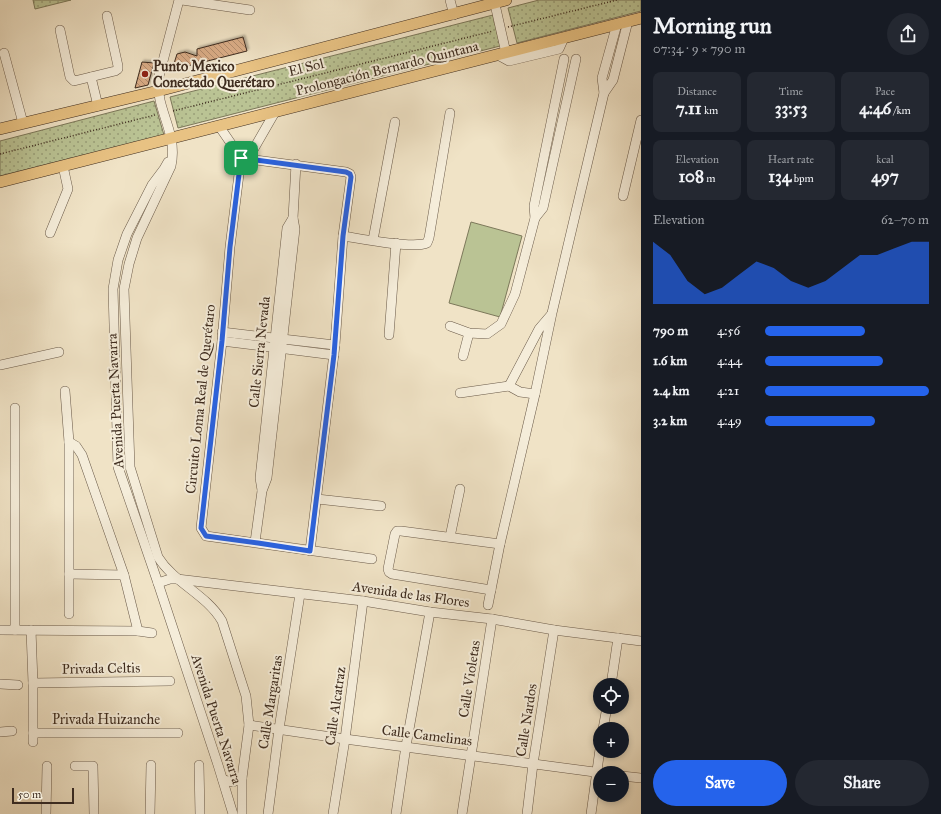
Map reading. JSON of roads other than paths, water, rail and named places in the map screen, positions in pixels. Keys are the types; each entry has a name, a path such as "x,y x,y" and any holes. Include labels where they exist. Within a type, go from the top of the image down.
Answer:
{"main road":[{"path":"0,129 158,91 454,14 494,1 506,0"},
{"name":"Prolongación Bernardo Quintana","path":"0,182 641,18"}],"street":[{"path":"158,91 158,80 181,0 250,10"},
{"path":"450,0 454,14"},
{"path":"494,1 500,29 502,54"},
{"path":"60,30 70,77 74,81 118,69 107,16"},
{"path":"488,605 500,544 535,394 552,313 604,94 613,80 628,21"},
{"path":"604,94 602,78 617,24"},
{"path":"4,53 23,123"},
{"path":"539,207 564,59"},
{"path":"450,326 470,333 487,334 501,324 515,294 539,207 576,59"},
{"path":"91,77 98,106"},
{"name":"Avenida Puerta Navarra","path":"158,91 171,138 173,153 171,166 137,238 129,264 124,289 130,467 158,557 163,565 177,579 208,603 222,621 246,696 249,725 242,778 242,814"},
{"name":"Circuito Loma Real de Querétaro","path":"275,112 245,158 228,261 222,337 201,528 206,536 372,559"},
{"path":"343,236 396,243 427,243 430,238 450,113"},
{"path":"623,196 641,120"},
{"path":"373,240 395,122"},
{"path":"219,126 245,158 346,172 350,174 351,177 343,236 334,355 310,551"},
{"name":"Avenida Puerta Navarra","path":"173,153 164,169 152,185 127,234 118,260 113,289 118,467 158,583 233,814"},
{"name":"Calle Sierra Nevada","path":"255,542 262,491 260,478 295,229 293,218 296,164"},
{"path":"50,233 68,190 63,166"},
{"path":"389,335 396,243"},
{"path":"509,386 539,329 552,313"},
{"path":"463,356 470,333"},
{"path":"222,337 279,339 335,345"},
{"path":"222,337 278,349 334,355"},
{"path":"0,365 60,352"},
{"path":"115,360 126,360"},
{"path":"460,393 509,386 520,392 535,394"},
{"path":"65,391 69,442 69,614"},
{"path":"15,408 15,630"},
{"path":"69,442 76,446 82,455 124,575 138,631"},
{"path":"450,537 460,489"},
{"path":"317,499 382,506"},
{"path":"491,590 392,574 389,572 395,534 397,531 500,544"},
{"path":"69,574 124,575"},
{"name":"Avenida de las Flores","path":"158,583 170,579 177,579 363,601 430,612 492,619 554,630 641,641"},
{"name":"Calle Margaritas","path":"268,814 279,729 300,594"},
{"name":"Calle Alcatraz","path":"333,814 345,739 363,601"},
{"path":"396,814 406,746 430,612"},
{"name":"Calle Violetas","path":"462,814 492,619"},
{"path":"0,630 138,631 152,633"},
{"path":"31,630 33,683"},
{"name":"Calle Nardos","path":"527,814 533,764 554,630"},
{"path":"612,678 618,638"},
{"name":"Privada Celtis","path":"33,683 170,681"},
{"name":"Privada Huizanche","path":"33,683 33,738 178,733"},
{"path":"0,684 18,684"},
{"name":"Calle Camelinas","path":"249,725 593,772"},
{"path":"0,732 12,731"},
{"path":"150,814 151,764"},
{"path":"199,765 200,814"},
{"path":"46,814 47,766"},
{"path":"75,766 93,766 94,814"},
{"path":"629,777 641,778"},
{"path":"223,780 232,782 242,778"},
{"path":"591,814 593,802"}],"place":[{"name":"Punto Mexico Conectado Querétaro","path":"145,74"}]}
